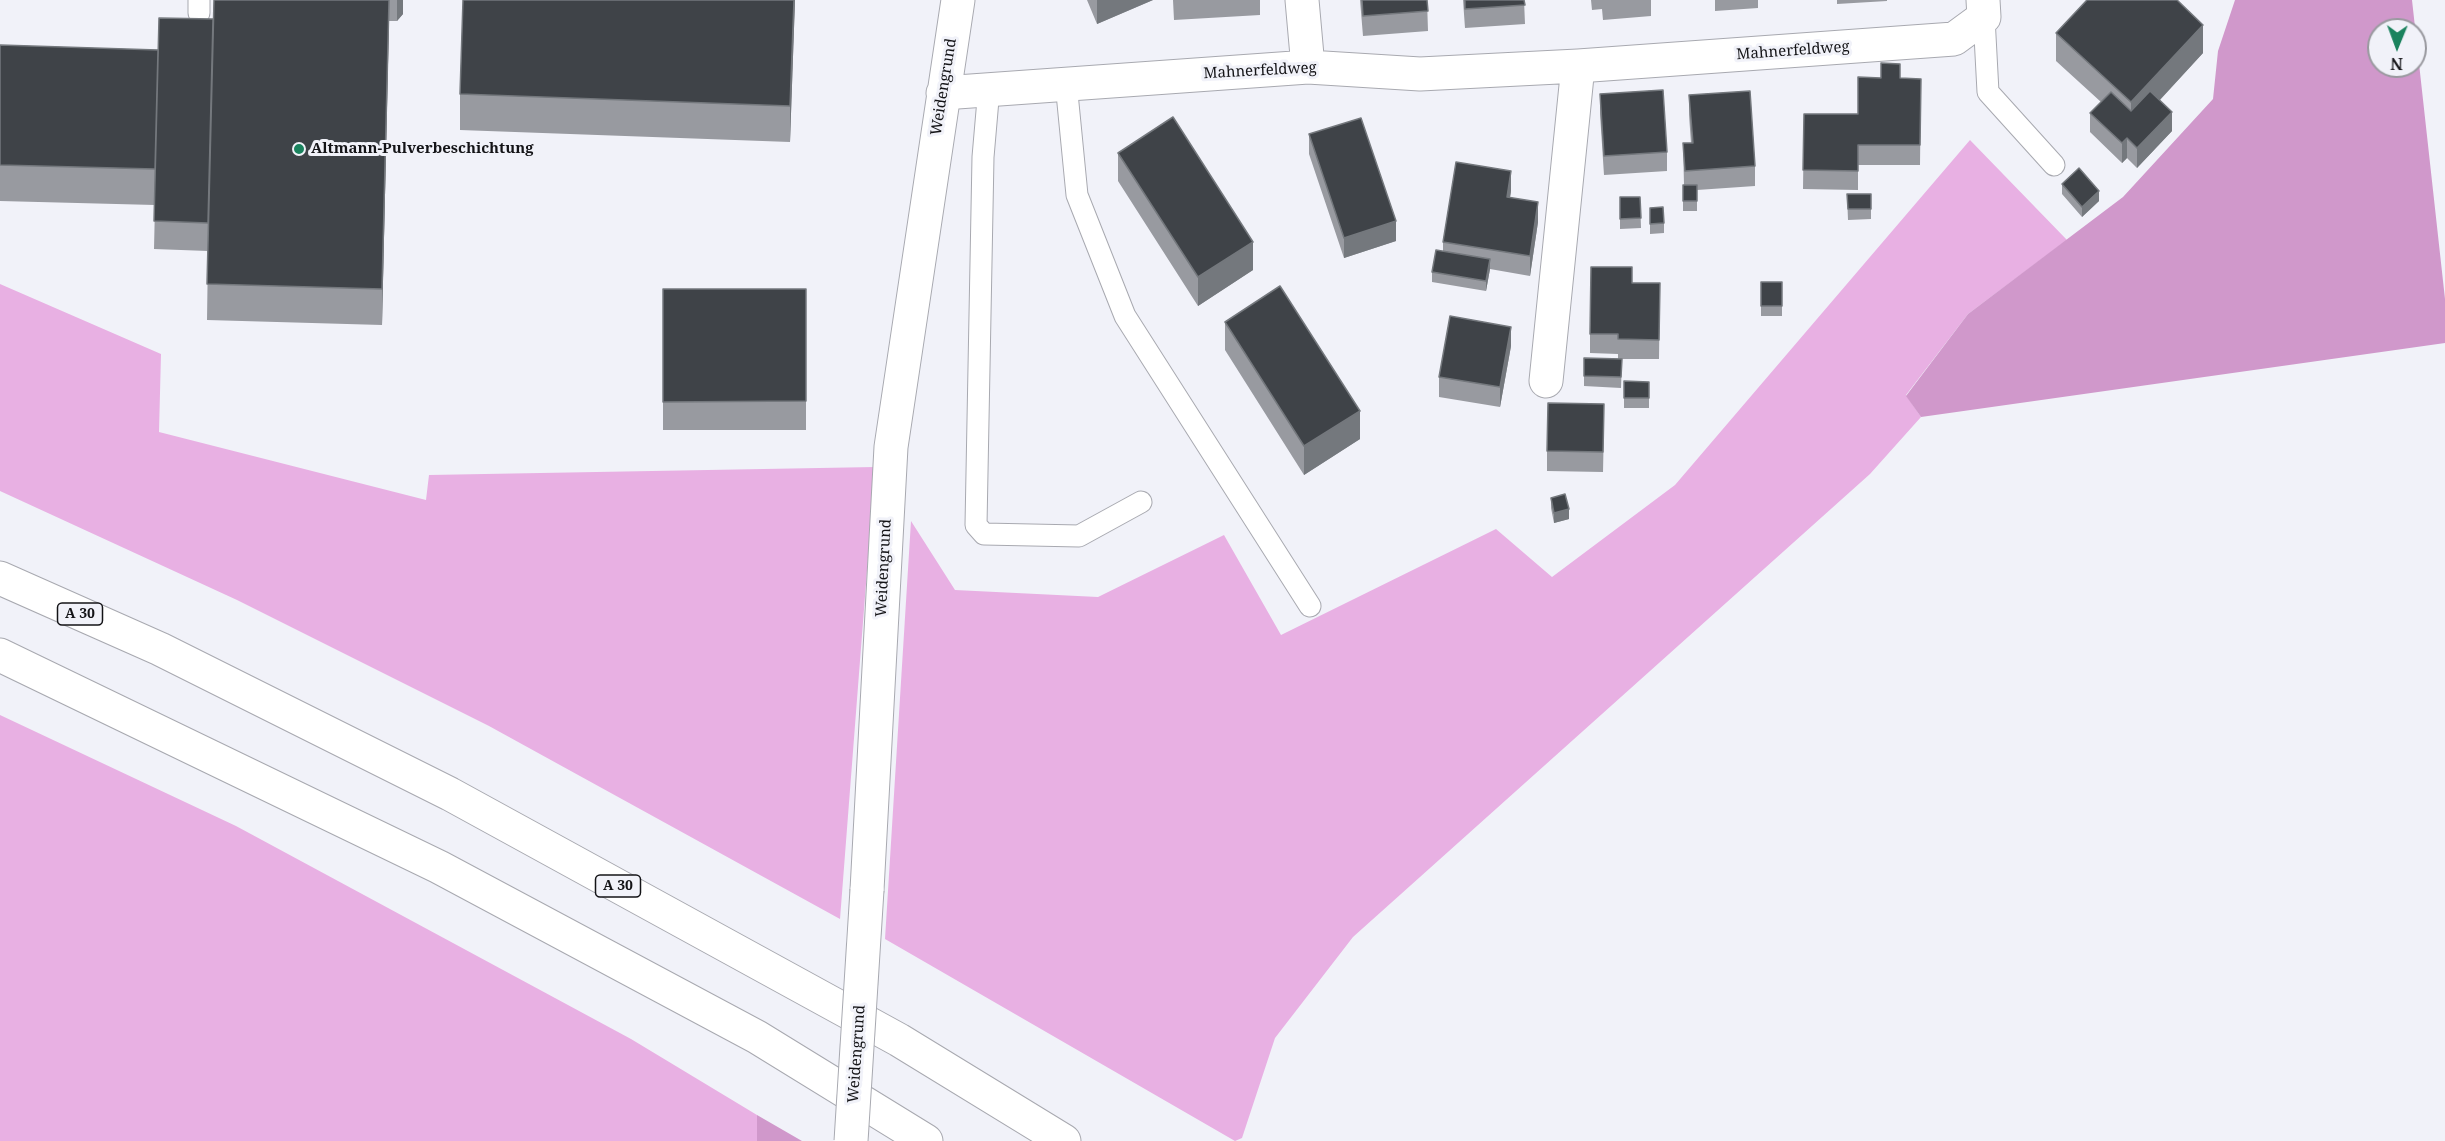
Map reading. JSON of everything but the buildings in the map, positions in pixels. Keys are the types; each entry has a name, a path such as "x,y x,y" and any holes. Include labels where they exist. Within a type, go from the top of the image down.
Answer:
{"main road":[{"name":"Weidengrund","path":"851,1141 891,447 958,0"},
{"path":"1302,0 1308,67"},
{"name":"Mahnerfeldweg","path":"943,93 1308,67 1420,74 1578,66 1954,39 1983,9"},
{"path":"1546,381 1578,66"},
{"name":"A 30","path":"0,578 160,649 450,794 899,1040 1064,1141"},
{"path":"0,655 449,873 757,1037 926,1141"}],"lane":[{"path":"1983,9 1988,92 2054,165"},
{"path":"1066,83 1077,195 1125,316 1311,606"},
{"path":"989,88 983,157 976,525 984,534 1079,536 1141,502"}],"shaded area":[{"path":"2235,0 2412,0 2414,18 2367,18 2367,78 2421,78 2445,299 2445,343 1921,417 1906,396 1968,314 2123,197 2213,99 2218,51"},
{"path":"1970,140 2067,240 1968,314 1906,395 1921,417 1870,474 1353,937 1275,1038 1242,1138 1235,1141 885,939 911,521 955,590 1098,597 1224,535 1281,635 1496,529 1552,577 1675,485"},
{"path":"0,284 161,354 159,432 426,500 429,475 875,467 840,919 489,726 237,600 0,491"},
{"path":"0,715 236,826 631,1039 757,1115 757,1141 0,1141"},
{"path":"757,1115 802,1141 757,1141"}],"place":[{"name":"Altmann-Pulverbeschichtung","path":"299,149"}]}
